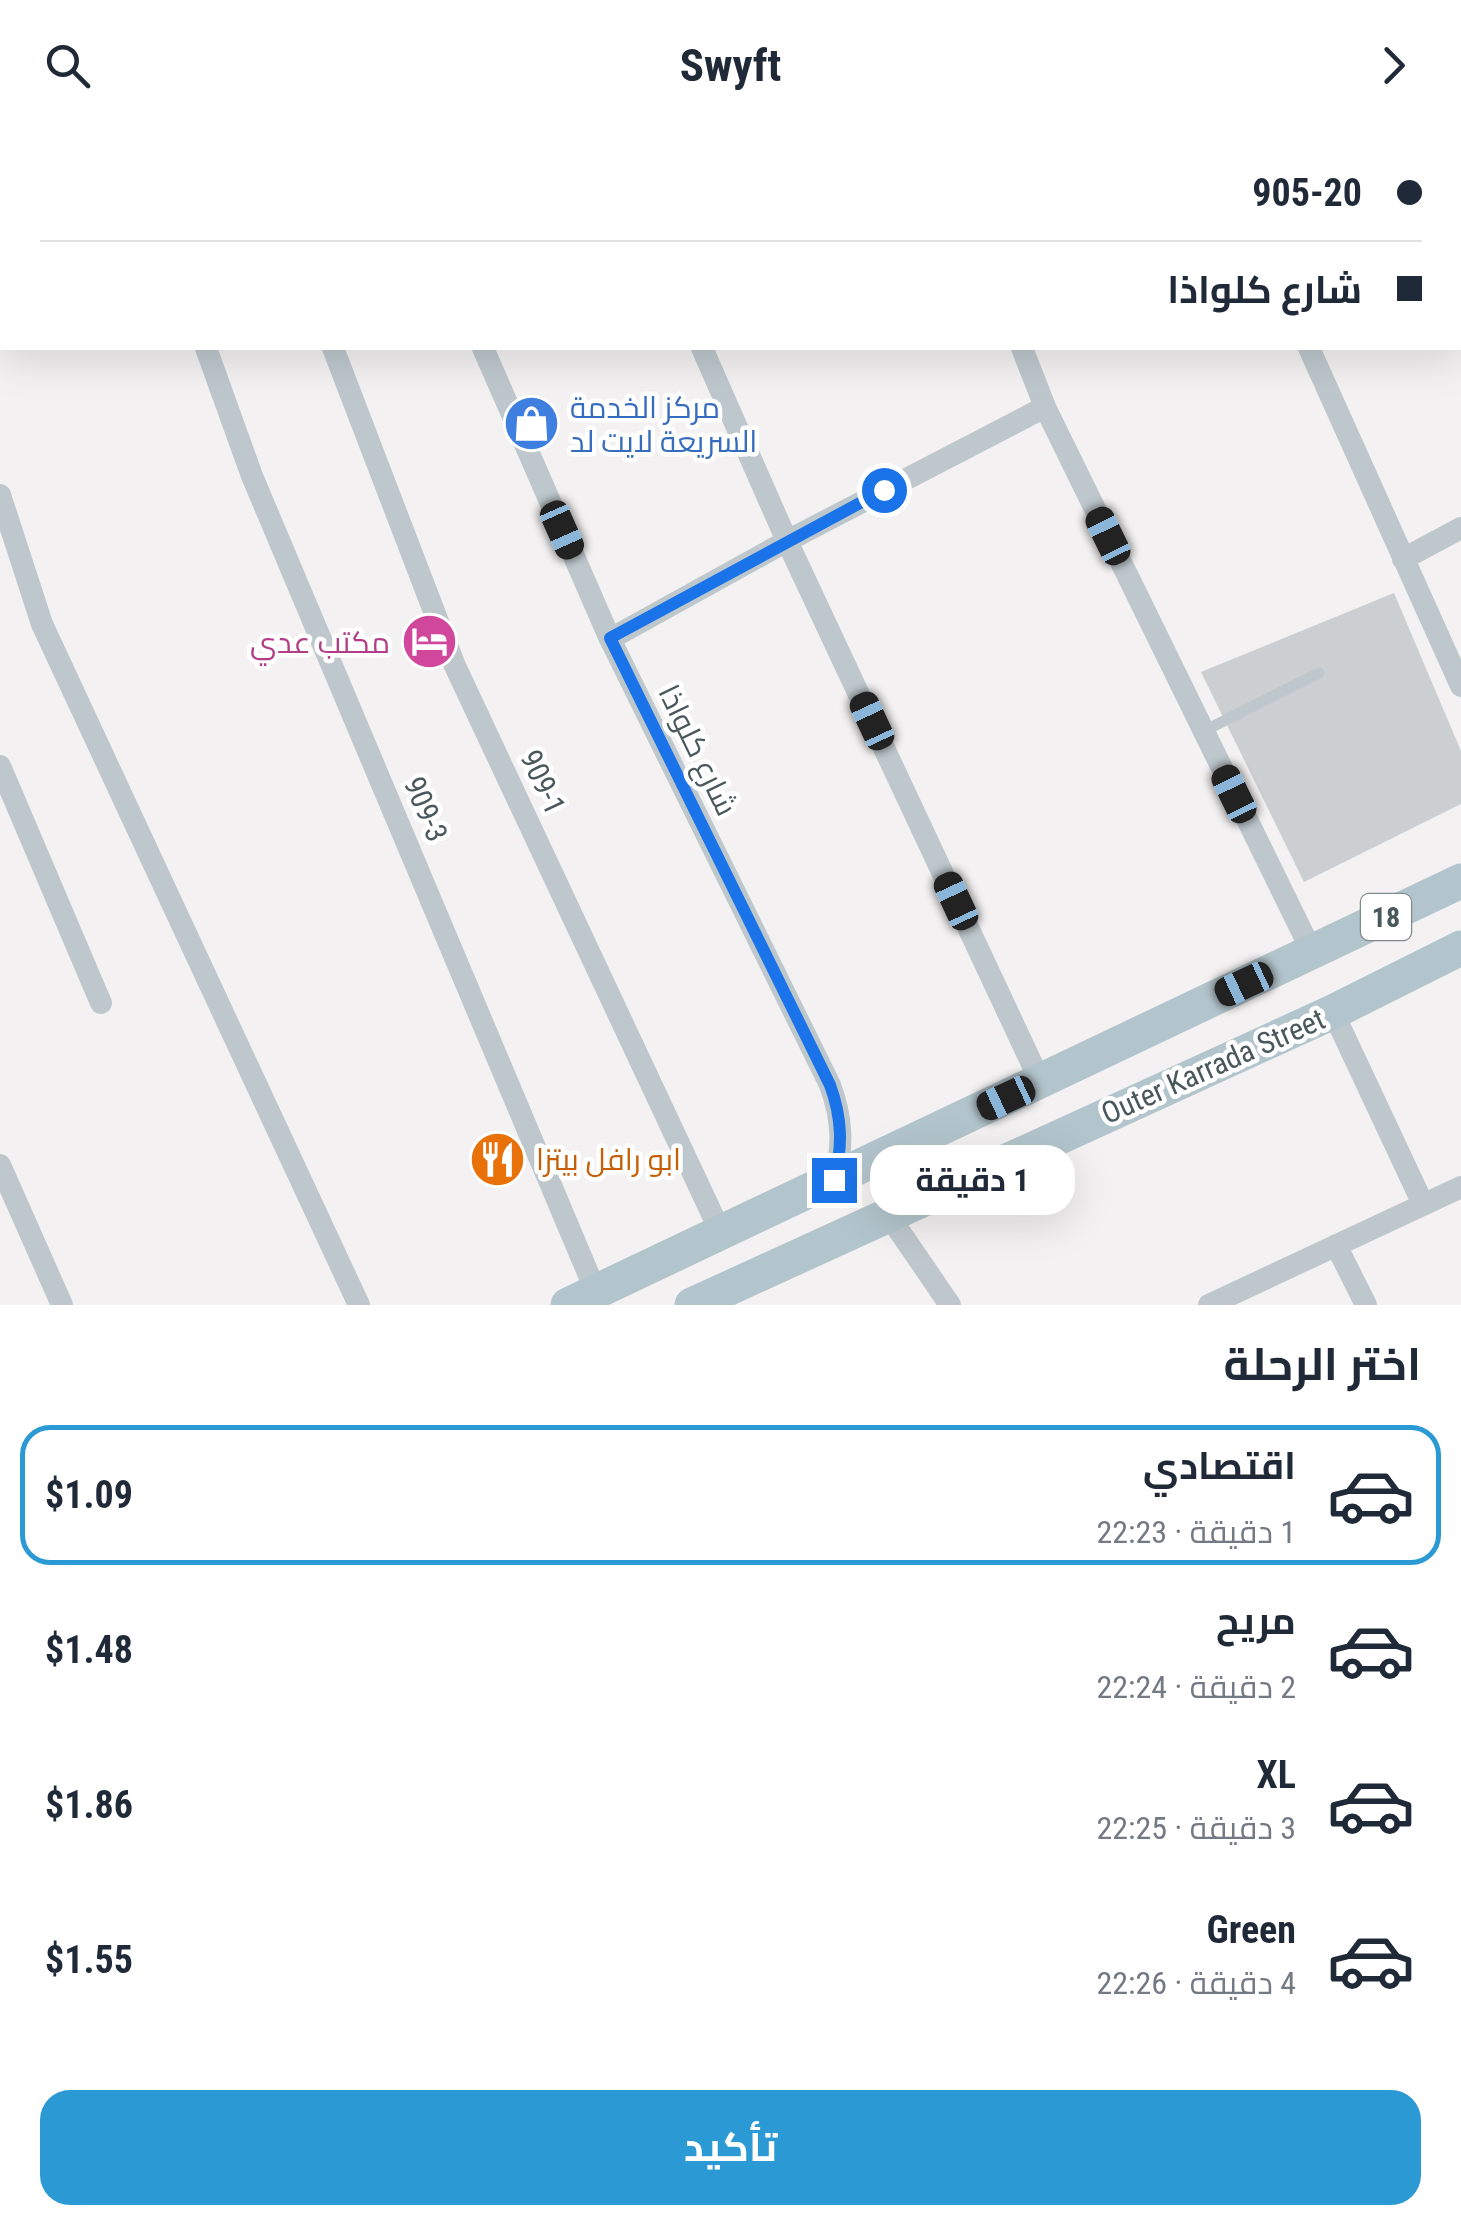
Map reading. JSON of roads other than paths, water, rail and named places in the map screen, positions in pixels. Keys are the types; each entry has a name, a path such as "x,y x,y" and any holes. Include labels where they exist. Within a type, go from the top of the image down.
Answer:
{"main road":[{"name":"Outer Karrada Street","path":"582,1298 1461,881"},
{"name":"Outer Karrada Street","path":"692,1305 1333,1012 1461,948"}],"street":[{"name":"909-3","path":"207,350 252,476 582,1298"},
{"name":"909-1","path":"334,350 455,666 721,1233"},
{"name":"شارع كلواذا","path":"484,350 610,638 830,1085 841,1122 834,1180"},
{"path":"703,350 787,540 1040,1081"},
{"path":"1023,350 1045,407 1312,952"},
{"path":"1310,350 1461,686"},
{"path":"610,638 787,540 1045,407"},
{"path":"0,494 42,624 359,1305"},
{"path":"1403,559 1461,528"},
{"path":"0,766 100,1003"},
{"path":"1333,1012 1424,1204"},
{"path":"0,1165 62,1305"},
{"path":"1209,1305 1461,1187"},
{"path":"888,1213 950,1305"},
{"path":"1336,1245 1366,1305"}],"lane":[{"path":"1204,730 1319,673"}],"place":[{"name":"مركز الخدمة السريعة لايت لد","path":"531,424"},
{"name":"مكتب عدي","path":"429,642"},
{"name":"ابو رافل بيتزا","path":"497,1159"}]}
